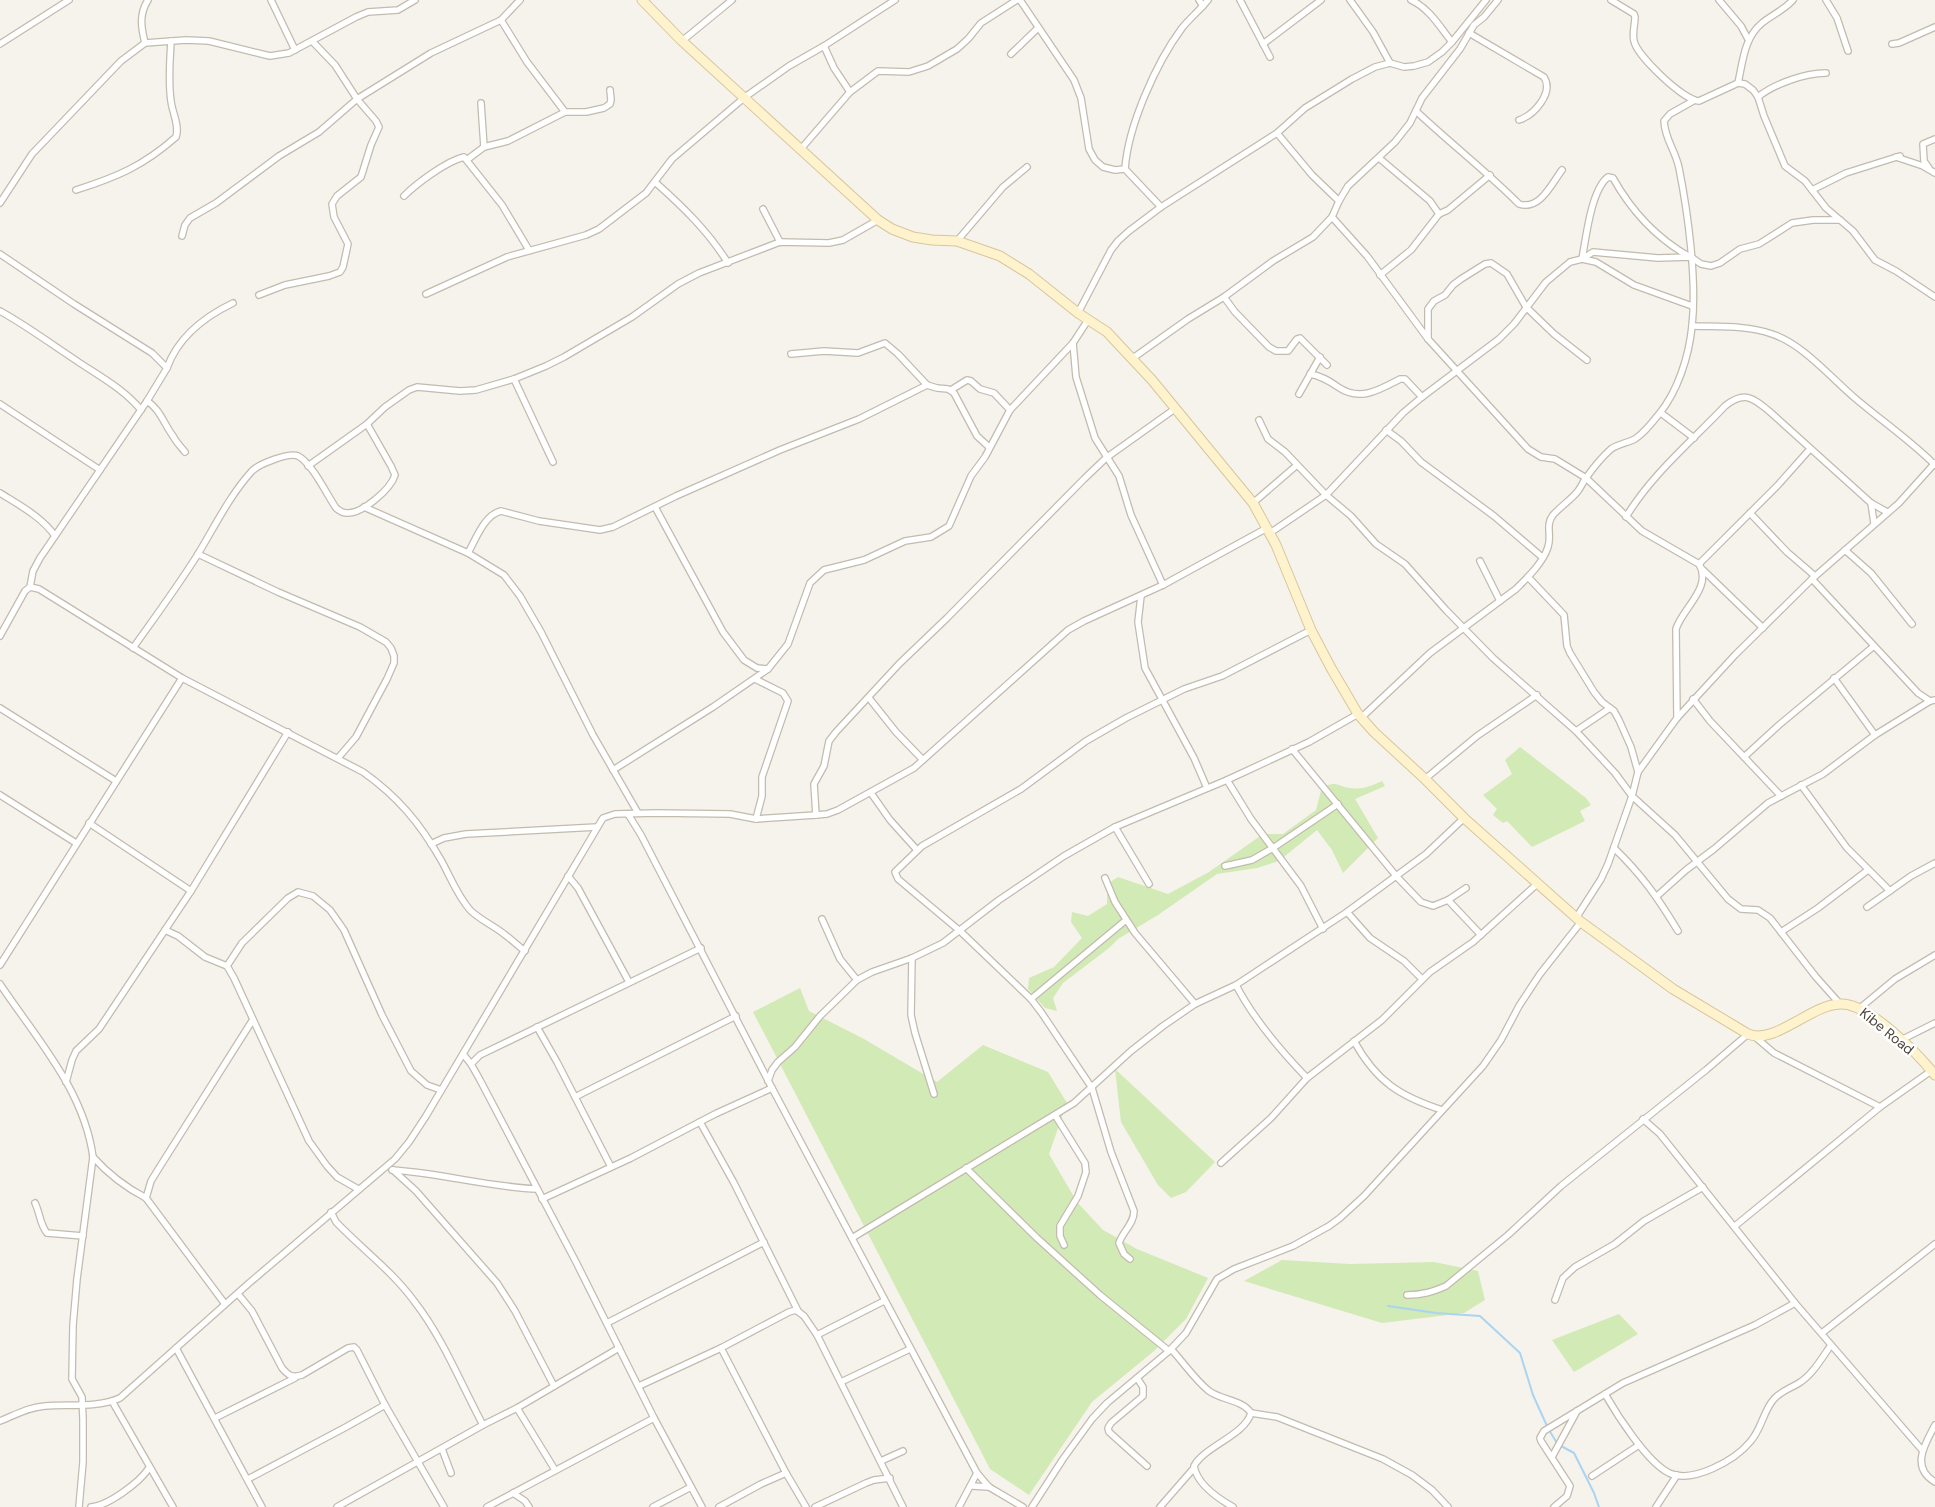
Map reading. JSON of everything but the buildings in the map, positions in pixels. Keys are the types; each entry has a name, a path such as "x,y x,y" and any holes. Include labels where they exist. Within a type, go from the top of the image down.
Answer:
{"street":[{"path":"0,44 69,0"},
{"path":"145,43 141,20 143,9 148,0"},
{"path":"271,0 295,50"},
{"path":"0,203 32,154 121,61 145,43 209,41 270,56 289,53 356,17 368,12 398,10 415,0"},
{"path":"182,236 185,225 190,218 216,203 279,156 319,132 357,99 431,53 501,20 518,0"},
{"path":"642,0 682,41 878,220 892,229 913,237 956,241 991,252 1029,274 1078,313 1107,332 1133,358 1176,408 1253,503 1269,531 1311,630 1360,716 1374,732 1464,818 1579,920 1673,989 1751,1035 1774,1053 1880,1107"},
{"path":"682,41 732,0"},
{"path":"426,294 507,257 592,233 646,193 672,159 745,97 789,66 824,46 894,0"},
{"path":"800,150 850,92 878,71 909,72 928,66 957,49 982,23 1019,0 1074,80 1081,98 1090,149 1095,160 1103,168 1114,170 1126,169"},
{"path":"1199,0 1203,6"},
{"path":"1161,207 1126,169 1126,155 1136,117 1156,74 1176,37 1192,16 1208,0"},
{"path":"1240,0 1270,57"},
{"path":"1263,44 1321,0"},
{"path":"1350,0 1373,32 1390,63"},
{"path":"1412,0 1419,3 1452,42"},
{"path":"1078,313 1118,241 1161,207 1277,133 1305,108 1352,79 1375,67 1390,63 1404,67 1421,64 1442,52 1486,0"},
{"path":"1133,358 1188,319 1224,298 1273,261 1314,237 1332,217 1348,186 1395,142 1416,111 1422,98 1460,49 1469,33 1498,0"},
{"path":"1612,0 1634,14 1634,40 1637,48 1670,85 1693,101"},
{"path":"1719,0 1741,26 1748,38"},
{"path":"1738,83 1748,38 1762,23 1785,9 1793,0"},
{"path":"1826,0 1837,18 1848,52"},
{"path":"501,20 527,62 565,112"},
{"path":"1892,44 1935,27"},
{"path":"1011,54 1038,28"},
{"path":"1469,33 1544,77 1548,83 1548,89 1544,98 1526,118 1519,120"},
{"path":"76,190 113,178 133,169 176,137 178,133 170,93 171,41"},
{"path":"259,295 285,285 334,275 343,267 348,244 334,217 332,204 337,196 361,177 371,145 380,128 357,99 335,66 312,41"},
{"path":"824,46 834,68 850,92"},
{"path":"1758,97 1766,90 1806,74 1826,73"},
{"path":"768,1080 778,1062 805,1036 820,1016 857,980 872,972 912,958 943,943 999,900 1064,856 1115,827 1227,780 1360,716 1430,653 1516,589 1528,576 1548,547 1550,534 1548,528 1553,515 1580,489 1586,478 1612,448 1639,436 1661,412 1681,373 1692,326 1691,257 1678,166 1674,150 1664,134 1664,121 1670,114 1693,101 1699,101 1738,83 1745,84 1758,97 1782,161 1812,190 1826,208 1853,231 1875,260 1935,297"},
{"path":"468,160 484,147 508,141 565,112 586,112 604,108 610,104 610,90"},
{"path":"482,104 484,147"},
{"path":"1416,111 1490,175 1519,204 1525,206 1538,201 1562,170"},
{"path":"1277,133 1312,175 1339,201"},
{"path":"1933,171 1924,161 1924,144 1935,139"},
{"path":"1812,190 1846,173 1898,156 1933,171"},
{"path":"404,196 412,187 458,158 464,157 510,217 528,250"},
{"path":"1379,158 1430,201 1439,214"},
{"path":"956,241 1003,187 1027,166"},
{"path":"1380,275 1411,250 1439,214 1448,210 1490,175"},
{"path":"1582,259 1595,200 1600,186 1608,177 1613,178 1621,193 1653,232 1670,246 1701,264 1711,266 1720,263 1740,249 1759,244 1792,223 1813,220 1840,220"},
{"path":"655,182 696,221 728,263"},
{"path":"763,209 780,242"},
{"path":"1332,217 1367,256 1428,339 1528,449 1541,457 1555,459 1586,478 1642,531 1699,564 1763,628"},
{"path":"308,466 367,424 400,395 417,387 460,391 476,390 514,380 546,366 586,344 632,317 688,278 780,242 828,243 842,240 878,220"},
{"path":"0,1422 27,1409 112,1401 126,1393 225,1304 395,1159 409,1142 463,1054 603,818 608,815 638,813 730,814 756,819 816,816 838,810 871,793 914,768 1068,630 1141,596 1269,531 1326,495 1386,430 1422,397 1458,371 1514,324 1546,282 1570,262 1582,259 1594,252 1658,258 1691,257"},
{"path":"0,254 74,304 152,353 167,368"},
{"path":"1582,259 1596,262 1634,285 1692,306"},
{"path":"1428,339 1428,309 1430,304 1445,295 1453,285 1485,264 1491,263 1507,274 1526,307 1587,360"},
{"path":"1224,298 1269,347 1276,351 1288,351 1297,339 1300,338 1328,365"},
{"path":"0,635 19,599 30,587 33,571 147,401 167,368 178,345 207,318 233,303"},
{"path":"0,311 104,378 132,400 141,410"},
{"path":"613,770 768,669 788,644 805,592 813,579 824,570 864,560 905,541 931,537 949,526 971,476 982,462 1010,410 1072,343 1088,320"},
{"path":"1032,1507 1092,1419 1107,1403 1170,1350 1193,1322 1217,1279 1293,1246 1340,1218 1364,1196 1494,1051 1536,981 1579,920 1601,879 1614,848 1632,796 1638,772 1677,718 1693,699 1813,577 1887,512 1935,464 1798,349 1774,334 1748,328 1692,326"},
{"path":"791,354 824,351 858,353 886,343 927,385 951,390 967,380 980,389 994,393 1010,410"},
{"path":"1072,343 1074,364 1095,438 1119,476 1129,510 1163,585"},
{"path":"1298,394 1320,357"},
{"path":"1310,374 1326,378 1348,392 1360,394 1371,394 1400,379 1405,379 1422,397"},
{"path":"514,380 553,462"},
{"path":"468,553 487,520 492,515 501,511 539,521 600,530 623,523 655,506 780,450 859,419 927,385"},
{"path":"951,390 976,436 989,447"},
{"path":"1626,517 1646,487 1725,406 1742,396 1759,403 1784,423 1871,504 1887,512"},
{"path":"147,401 159,413 172,436 185,452"},
{"path":"0,404 100,470"},
{"path":"816,816 813,789 816,778 824,766 829,741 899,664 1106,458 1176,408"},
{"path":"1661,412 1694,438"},
{"path":"1259,420 1268,439 1285,452 1326,495 1351,516 1376,544 1405,564 1493,658 1576,731 1615,773 1632,796 1675,835 1736,906 1765,913 1840,1004"},
{"path":"133,648 198,554 227,505 253,470 268,462 295,455 300,457 336,508 342,513 349,514 364,507 391,484 395,475 367,424"},
{"path":"1386,430 1401,440 1421,462 1494,516 1542,557"},
{"path":"1699,564 1778,485 1810,449"},
{"path":"1253,503 1296,465"},
{"path":"0,493 33,515 50,529 55,536"},
{"path":"1871,504 1874,523"},
{"path":"655,506 723,632 744,660 756,668 768,669"},
{"path":"364,507 468,553 504,575 520,596 541,632 562,676 638,813"},
{"path":"1657,896 1768,803 1834,767 1876,735 1932,701 1918,693 1813,577 1750,513"},
{"path":"1845,550 1871,574 1912,624"},
{"path":"198,554 278,592 360,627 386,642 391,648 394,663 387,679 356,737 338,758"},
{"path":"1480,561 1500,601"},
{"path":"1677,718 1676,630 1678,621 1699,591 1703,582 1703,570"},
{"path":"1528,576 1564,615 1567,646 1570,653 1594,692 1616,715 1628,738 1638,772"},
{"path":"30,587 39,589 182,678 363,772 394,795 431,844 470,910 525,951"},
{"path":"1141,596 1138,622 1148,675 1194,758 1207,788"},
{"path":"1130,1259 1124,1254 1119,1243 1121,1236 1132,1221 1134,1210 1111,1152 1092,1088 1031,999 960,931 924,902 895,875 895,872 917,850 1021,788 1086,741 1162,699 1222,676 1311,630"},
{"path":"1744,757 1834,678 1874,646"},
{"path":"0,965 182,678"},
{"path":"1834,678 1876,735"},
{"path":"755,679 783,693 788,701 762,777 762,796 756,819"},
{"path":"1425,779 1477,736 1537,695"},
{"path":"869,698 896,732 923,760"},
{"path":"1693,699 1710,721 1781,796"},
{"path":"0,708 116,781"},
{"path":"1576,731 1610,708"},
{"path":"66,1082 74,1055 99,1028 191,891 288,732"},
{"path":"1292,749 1397,876 1421,902 1429,906 1448,900 1466,888"},
{"path":"1227,780 1248,814 1301,886 1323,929"},
{"path":"1801,785 1847,848 1890,891"},
{"path":"871,793 890,820 917,850"},
{"path":"0,795 76,844"},
{"path":"1225,866 1252,860 1274,848 1338,804"},
{"path":"628,814 642,835 772,1088 977,1473 989,1487 1023,1507"},
{"path":"852,1238 1082,1097 1147,1037 1196,1004 1236,985 1323,929 1426,854 1464,818"},
{"path":"90,823 191,891"},
{"path":"431,844 444,838 466,834 597,827"},
{"path":"1115,827 1149,884"},
{"path":"1614,848 1641,875 1657,896 1678,931"},
{"path":"1867,907 1935,863"},
{"path":"1781,932 1818,908 1868,870"},
{"path":"568,876 578,888 629,982"},
{"path":"1105,878 1115,902 1146,948 1196,1004"},
{"path":"1221,1163 1272,1118 1308,1078 1393,1010 1422,979 1466,948 1537,884"},
{"path":"227,966 242,943 288,898 298,892 313,896 330,910 344,930 382,1015 411,1071 428,1085 441,1090"},
{"path":"1448,900 1481,934"},
{"path":"1347,912 1370,938 1404,961 1422,979"},
{"path":"822,918 840,959 857,980"},
{"path":"1031,999 1126,920"},
{"path":"164,930 178,936 205,957 227,966 308,1141 317,1154 338,1176 358,1189"},
{"path":"471,1064 480,1055 701,948"},
{"path":"1860,1008 1895,979 1935,955"},
{"path":"912,958 911,1015 914,1033 934,1094"},
{"path":"0,984 46,1048 66,1082 88,1132 93,1157 75,1300 72,1363 72,1379 80,1393 82,1404 83,1462 79,1507"},
{"path":"1236,985 1247,1006 1265,1030 1308,1078"},
{"name":"Kibe Road","path":"1751,1035 1778,1030 1817,1009 1840,1004 1860,1008 1901,1040 1933,1073"},
{"path":"575,1097 736,1016"},
{"path":"146,1198 151,1181 158,1168 252,1021"},
{"path":"1901,1040 1935,1023"},
{"path":"538,1027 611,1167"},
{"path":"1407,1295 1421,1295 1434,1292 1446,1286 1508,1235 1561,1186 1751,1035"},
{"path":"1354,1041 1365,1061 1383,1081 1410,1097 1442,1110"},
{"path":"463,1054 471,1064 537,1189 620,1348 654,1418 702,1507"},
{"path":"1735,1226 1880,1107 1933,1073"},
{"path":"542,1199 772,1088"},
{"path":"1055,1115 1085,1163 1086,1172 1078,1196 1060,1226 1060,1236 1064,1246"},
{"path":"1643,1119 1656,1128 1795,1302 1922,1450"},
{"path":"700,1122 734,1183 798,1311 804,1316 817,1335 903,1507"},
{"path":"93,1157 116,1180 146,1198 225,1304"},
{"path":"387,1166 416,1192 498,1283 515,1311 554,1386"},
{"path":"966,1168 1037,1238 1100,1295 1170,1350 1210,1391 1243,1405 1251,1413 1250,1419 1243,1426 1194,1464 1194,1468 1160,1507"},
{"path":"393,1170 537,1189"},
{"path":"1555,1300 1563,1278 1575,1267 1615,1244 1644,1221 1703,1187"},
{"path":"35,1204 40,1214 42,1227 47,1234 83,1236"},
{"path":"331,1212 336,1222 397,1280 422,1312 483,1425"},
{"path":"607,1324 764,1242"},
{"path":"1822,1333 1935,1244"},
{"path":"238,1294 252,1311 282,1368 288,1375 294,1378"},
{"path":"817,1335 884,1301"},
{"path":"1554,1507 1568,1496 1570,1486 1540,1441 1544,1430 1638,1376 1755,1325 1795,1302"},
{"path":"639,1386 721,1348 789,1312 798,1311"},
{"path":"1604,1394 1639,1445 1665,1470 1677,1475 1693,1474 1713,1469 1732,1458 1756,1435 1774,1398 1806,1377 1831,1345"},
{"path":"215,1418 302,1375 348,1348 354,1347 365,1362 385,1405 444,1507"},
{"path":"176,1348 262,1507"},
{"path":"337,1507 354,1501 368,1489 517,1408 620,1348"},
{"path":"721,1348 786,1473 806,1507"},
{"path":"840,1382 910,1349"},
{"path":"1137,1378 1143,1388 1143,1396 1111,1423 1108,1428 1109,1432 1147,1466"},
{"path":"112,1401 173,1507"},
{"path":"248,1479 385,1405"},
{"path":"517,1408 555,1470"},
{"path":"1552,1457 1578,1410"},
{"path":"1251,1413 1277,1418 1383,1459 1412,1475 1432,1490 1448,1507"},
{"path":"487,1507 654,1418"},
{"path":"1935,1425 1922,1450 1921,1457 1926,1475 1935,1482"},
{"path":"1592,1476 1639,1445"},
{"path":"442,1449 451,1473"},
{"path":"881,1461 903,1451"},
{"path":"90,1507 104,1503 126,1489 142,1477 149,1468"},
{"path":"1194,1468 1207,1488 1233,1507"},
{"path":"719,1507 761,1484 786,1473"},
{"path":"959,1507 972,1486 977,1473"},
{"path":"1656,1507 1677,1475"},
{"path":"815,1507 866,1483 890,1478"},
{"path":"972,1486 989,1487"},
{"path":"653,1507 691,1487"},
{"path":"513,1493 525,1501 529,1507"}],"green space":[{"path":"1520,747 1586,798 1591,805 1580,811 1585,821 1532,847 1507,821 1503,823 1493,815 1497,809 1483,795 1512,774 1505,760"},
{"path":"1382,781 1385,786 1355,799 1378,838 1343,873 1332,850 1317,830 1279,861 1257,868 1217,874 1158,915 1118,939 1063,983 1053,998 1057,1011 1045,1008 1028,989 1029,978 1054,967 1082,938 1071,922 1072,912 1088,916 1107,904 1107,884 1118,877 1168,894 1209,872 1263,834 1283,834 1316,810 1322,787 1336,784 1350,788 1362,788"},
{"path":"800,988 809,1011 864,1039 937,1082 983,1045 1048,1072 1067,1103 1049,1154 1077,1202 1103,1230 1137,1249 1208,1278 1186,1319 1154,1351 1092,1402 1029,1495 990,1469 753,1012"},
{"path":"1115,1069 1215,1162 1186,1192 1171,1198 1158,1185 1121,1122"},
{"path":"1282,1260 1350,1264 1434,1262 1478,1271 1485,1300 1464,1313 1382,1323 1244,1281"},
{"path":"1619,1314 1638,1334 1574,1372 1552,1340"}],"waterway":[{"path":"1388,1306 1436,1313 1480,1316 1520,1353 1533,1395 1547,1426"},
{"path":"1549,1430 1557,1443"},
{"path":"1561,1446 1574,1453 1599,1507"}]}
